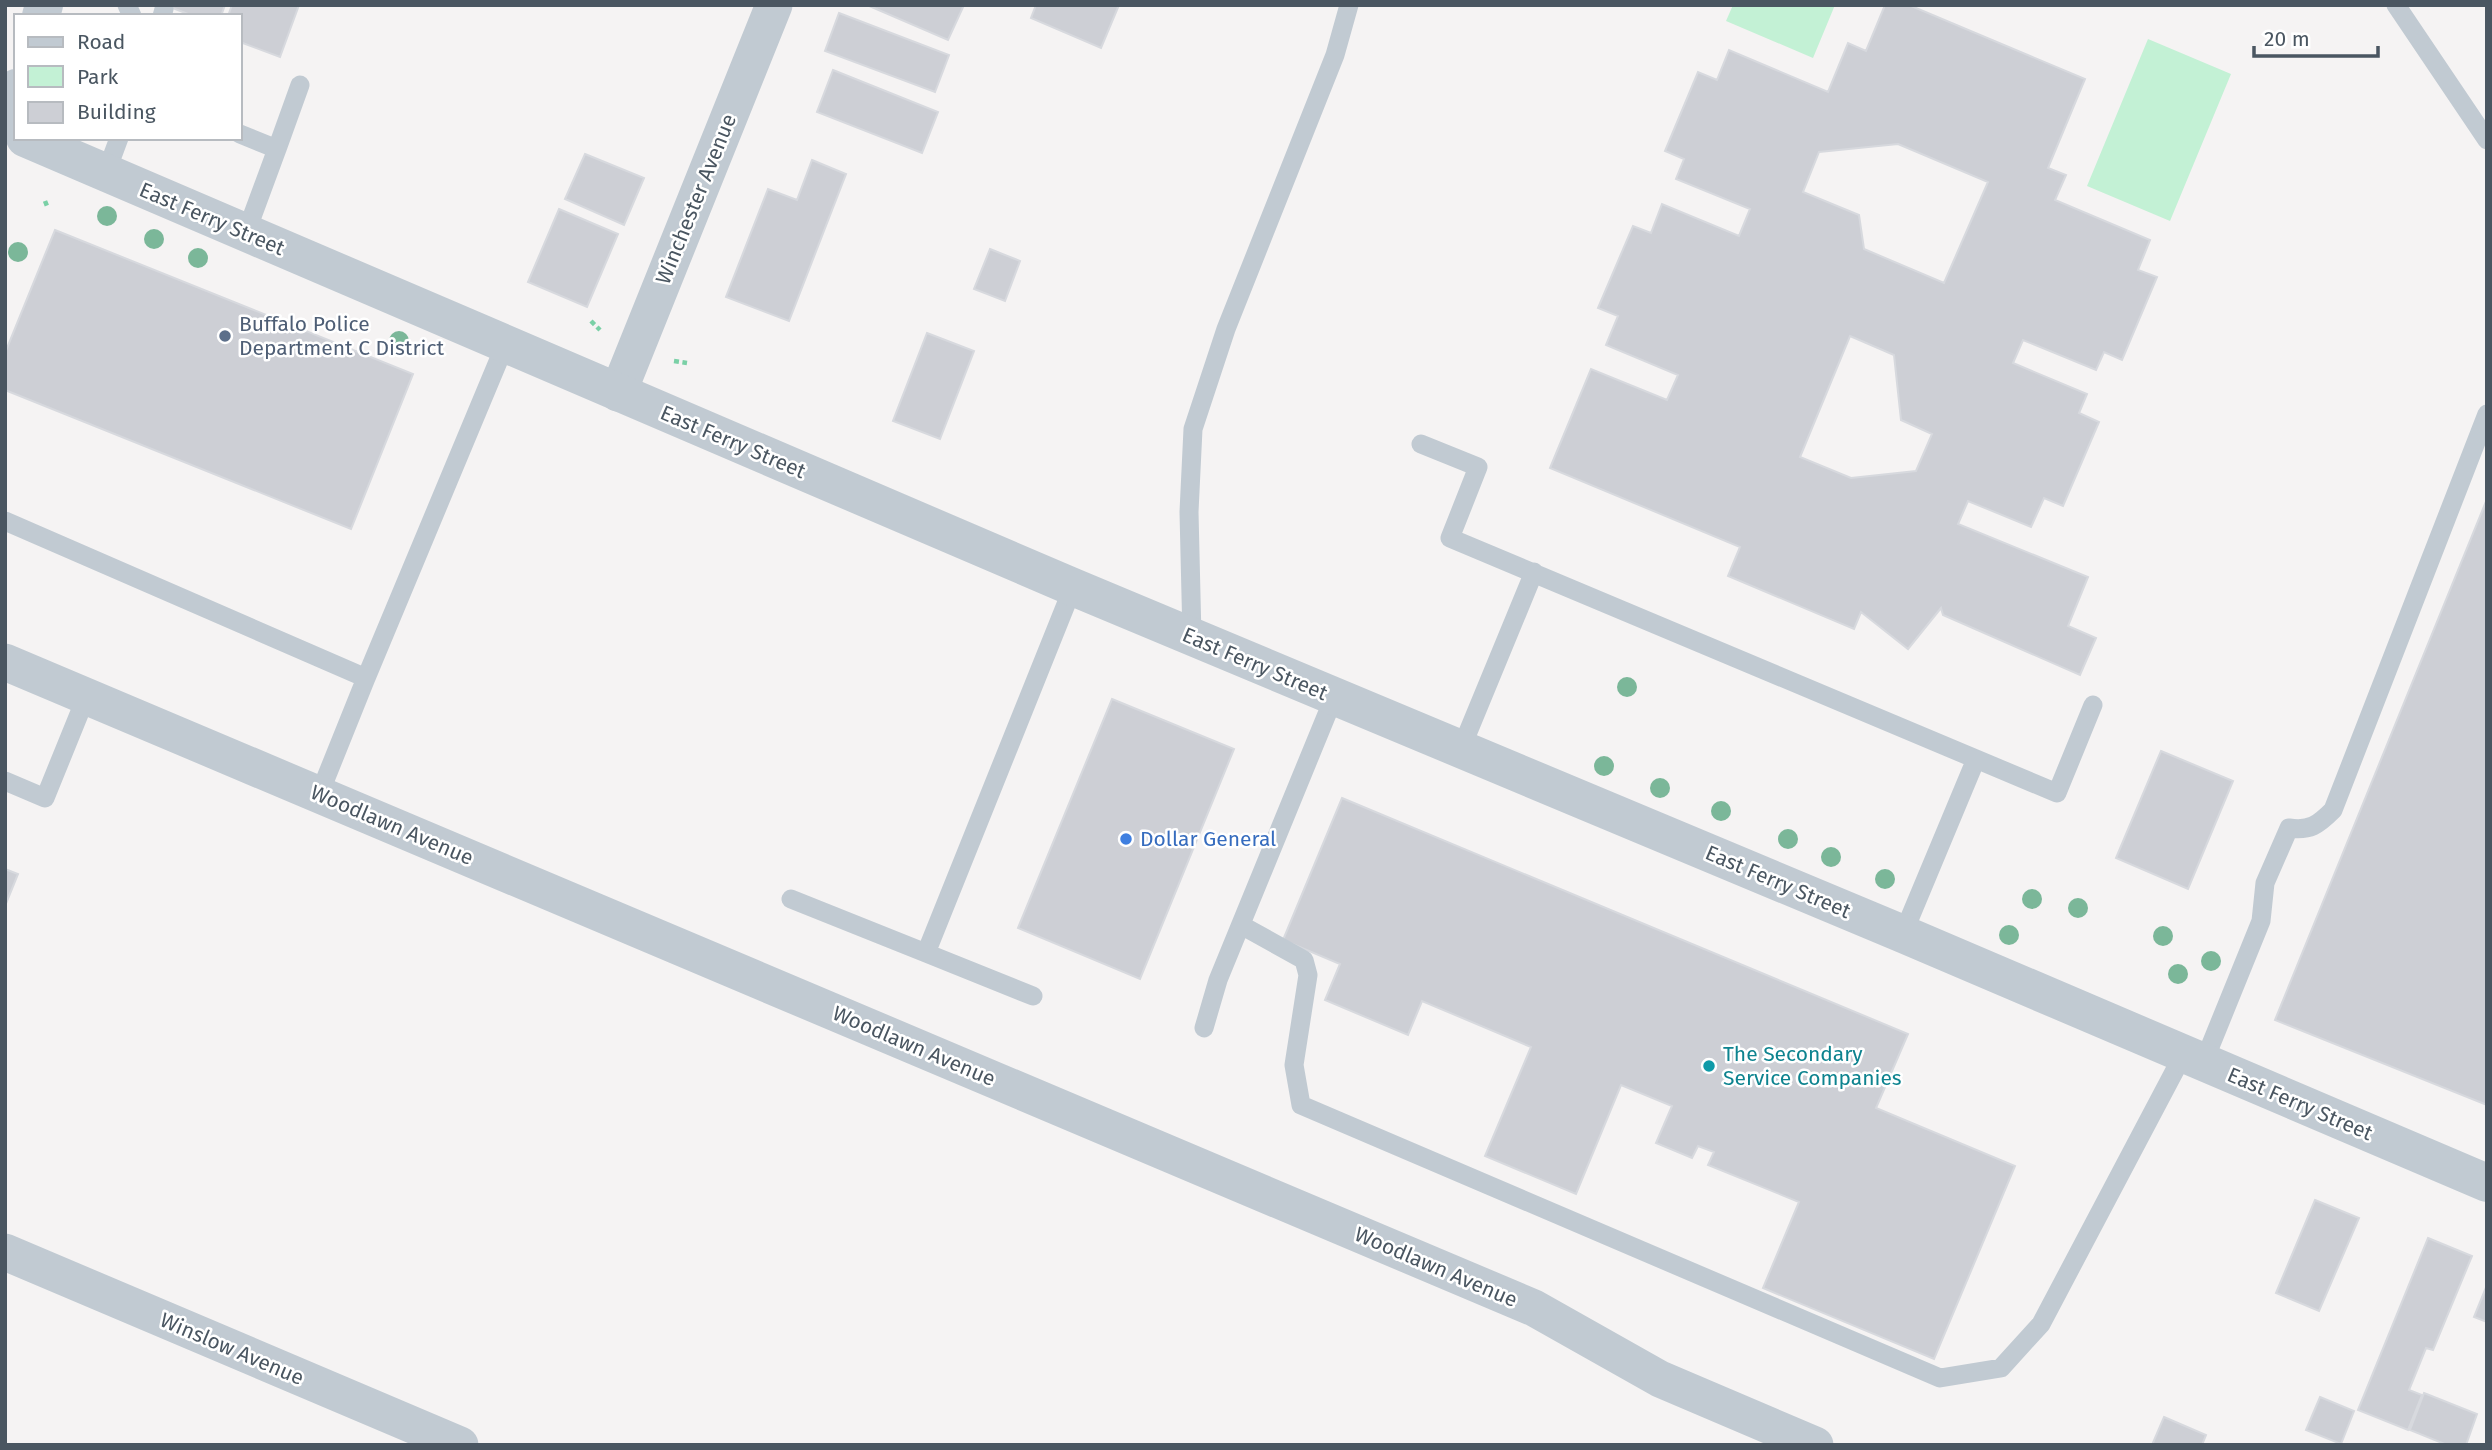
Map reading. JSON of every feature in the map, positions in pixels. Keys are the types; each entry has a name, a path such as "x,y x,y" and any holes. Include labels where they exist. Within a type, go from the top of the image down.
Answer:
{"street":[{"name":"Winchester Avenue","path":"618,393 774,5"},
{"path":"5,120 14,94"},
{"name":"East Ferry Street","path":"30,140 1073,587 1903,934 2487,1183"},
{"name":"Woodlawn Avenue","path":"5,662 1534,1308 1660,1379 1815,1445"},
{"name":"Winslow Avenue","path":"5,1252 460,1445"}],"lane":[{"path":"1192,637 1189,512 1193,429 1226,329 1335,55 1349,5"},
{"path":"2396,5 2487,140"},
{"path":"246,233 300,85"},
{"path":"242,135 277,149"},
{"path":"106,173 118,140"},
{"path":"320,794 505,345"},
{"path":"1241,925 1304,960 1308,975 1294,1065 1301,1104 1940,1378 2001,1368 2041,1324 2193,1059 2261,921 2265,883 2289,828 2304,830 2315,827 2333,810 2487,414"},
{"path":"1421,444 1478,467 1450,538 2057,793 2093,705"},
{"path":"5,521 366,678"},
{"path":"1461,749 1534,572"},
{"path":"926,953 1073,587"},
{"path":"5,781 45,798 86,696"},
{"path":"1204,1028 1218,980 1334,697"},
{"path":"1903,934 1976,759"},
{"path":"791,899 1034,996"}],"path":[{"path":"670,360 687,363"}],"green space":[{"path":"1733,5 1835,5 1813,58 1726,21"},
{"path":"2148,39 2231,74 2170,221 2087,186"}],"building":[{"path":"165,5 225,5 222,14 188,14"},
{"path":"232,5 299,5 280,57 242,43 242,14 229,14"},
{"path":"867,5 964,5 948,40"},
{"path":"1036,5 1119,5 1101,48 1031,18"},
{"path":"1885,5 1909,5 2085,79 2048,168 2066,175 2055,200 2150,240 2138,270 2157,277 2122,360 2104,352 2096,370 2023,340 2013,363 2087,394 2079,413 2099,422 2063,506 2044,498 2031,527 1968,501 1958,524 2088,577 2068,626 2096,638 2080,675 1943,615 1941,608 1908,649 1861,612 1854,629 1728,576 1740,547 1550,468 1591,369 1667,400 1678,375 1606,345 1618,316 1598,308 1633,226 1651,233 1662,204 1739,236 1750,209 1676,179 1684,159 1665,151 1698,72 1717,80 1729,50 1828,92 1848,43 1866,51","holes":["1898,144 1988,182 1944,283 1864,249 1859,215 1803,192 1819,152","1850,336 1894,355 1901,420 1932,434 1916,471 1851,478 1800,457"]},
{"path":"839,13 949,55 935,92 825,51"},
{"path":"833,70 938,112 922,153 817,112"},
{"path":"585,154 644,178 624,225 565,199"},
{"path":"812,160 846,174 789,321 726,297 768,189 797,200"},
{"path":"559,209 618,234 587,307 528,282"},
{"path":"55,230 413,374 351,529 5,390 5,353"},
{"path":"990,249 1020,261 1005,301 974,289"},
{"path":"927,333 974,351 940,439 893,421"},
{"path":"2487,499 2487,1105 2275,1020"},
{"name":"Dollar General","path":"1112,699 1234,749 1140,979 1018,928"},
{"path":"2161,751 2233,781 2188,889 2116,858"},
{"name":"The Secondary Service Companies","path":"1342,798 1908,1034 1876,1108 2015,1166 1934,1359 1763,1288 1799,1202 1708,1165 1714,1152 1698,1146 1692,1158 1656,1143 1672,1106 1621,1085 1576,1194 1485,1156 1531,1047 1422,1001 1408,1035 1325,1000 1340,964 1283,940"},
{"path":"5,869 18,874 5,906"},
{"path":"2315,1200 2359,1218 2319,1311 2276,1293"},
{"path":"2428,1238 2472,1256 2433,1350 2426,1348 2409,1390 2422,1395 2408,1430 2358,1410"},
{"path":"2487,1285 2487,1322 2474,1317"},
{"path":"2424,1393 2477,1414 2466,1445 2447,1445 2410,1430"},
{"path":"2320,1397 2354,1411 2341,1444 2306,1430"},
{"path":"2164,1417 2206,1435 2202,1445 2152,1445"}],"place":[{"name":"Buffalo Police Department C District","path":"225,336"},
{"name":"Dollar General","path":"1126,839"},
{"name":"The Secondary Service Companies","path":"1709,1066"}]}
